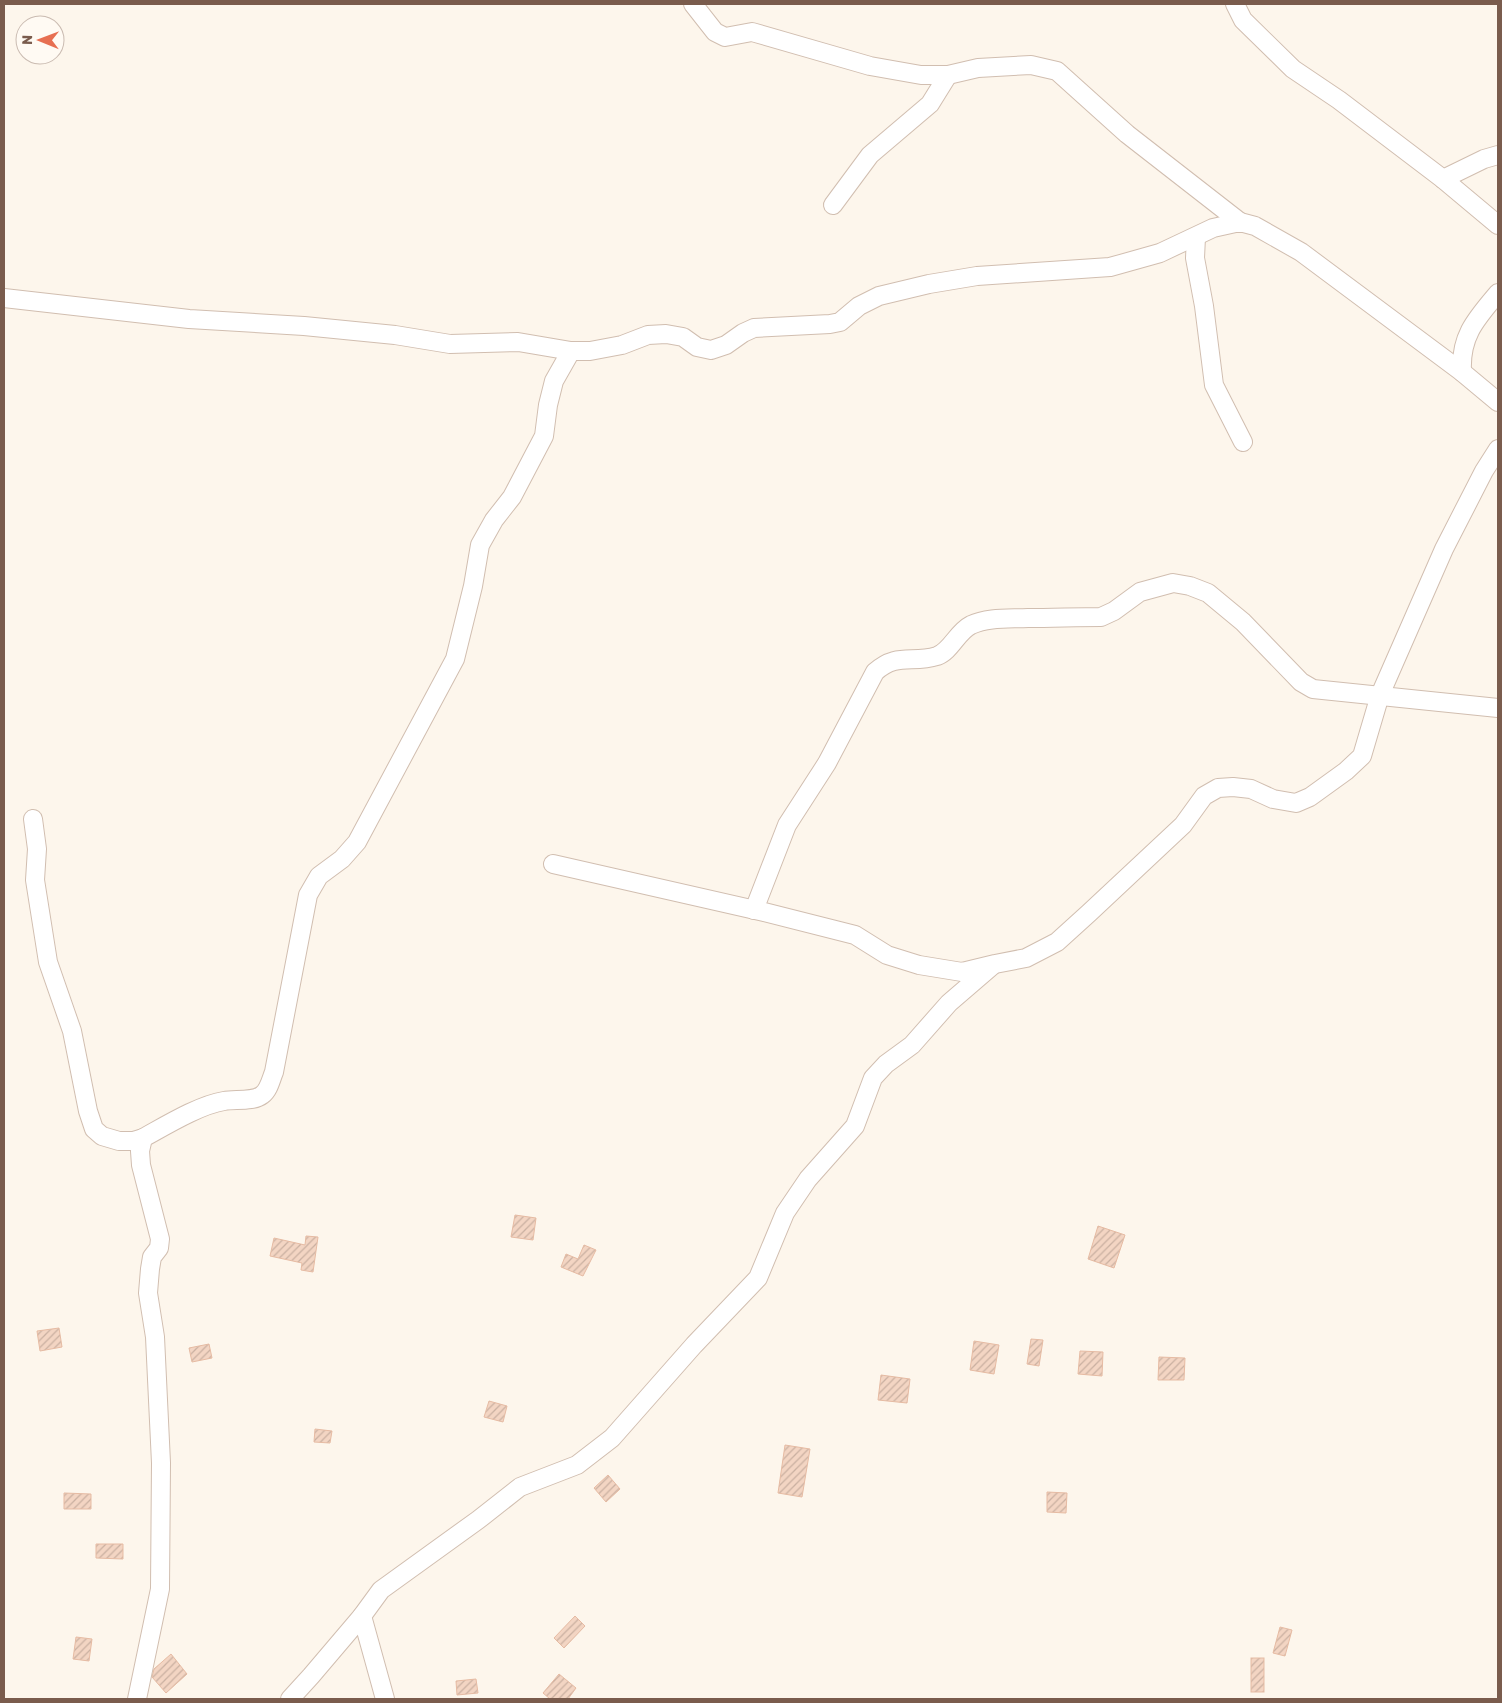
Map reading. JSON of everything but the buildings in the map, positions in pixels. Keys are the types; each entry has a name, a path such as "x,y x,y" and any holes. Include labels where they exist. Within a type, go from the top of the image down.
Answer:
{"street":[{"path":"693,4 715,32 725,37 752,32 870,66 921,75 948,75 978,68 1031,65 1057,71 1127,134 1240,222 1256,226 1302,252 1462,372 1498,402"},
{"path":"1235,4 1242,20 1293,69 1340,100 1443,179 1498,225"},
{"path":"833,205 870,155 930,104 948,75"},
{"path":"1443,179 1484,159 1498,155"},
{"path":"4,298 189,319 304,326 394,335 450,344 518,342 571,351 590,351 622,345 648,335 666,334 683,337 697,348 711,350 726,345 754,328 814,326 840,322 859,306 879,296 929,284 977,276 1110,266 1160,253 1213,228 1240,222"},
{"path":"1196,237 1195,258 1204,306 1214,386 1243,442"},
{"path":"1462,372 1463,346 1471,328 1498,292"},
{"path":"33,819 37,849 35,880 48,962 72,1031 88,1111 94,1129 102,1136 119,1141 133,1141 143,1138 211,1104 231,1100 254,1099 262,1096 267,1090 274,1072 308,895 319,876 342,859 357,842 455,659 474,586 480,545 494,520 512,498 544,436 548,405 554,381 571,351"},
{"path":"553,864 855,935 887,955 919,965 962,972 1026,958 1057,942 1183,825 1204,796 1218,788 1233,787 1251,789 1273,800 1296,803 1310,797 1346,771 1362,756 1380,695 1444,549 1484,471 1498,450"},
{"path":"754,910 787,825 827,763 875,672 884,664 896,660 927,659 940,655 968,626 980,622 997,619 1101,617 1114,611 1140,592 1173,583 1190,586 1208,593 1243,622 1301,682 1313,689 1498,708"},
{"path":"290,1699 312,1676 381,1590 478,1520 520,1487 577,1465 612,1438 694,1345 758,1278 786,1214 808,1179 855,1126 873,1078 886,1064 912,1045 949,1003 995,964"},
{"path":"137,1699 160,1589 161,1463 155,1337 148,1292 152,1257 159,1248 160,1239 141,1165 140,1151 143,1138"},
{"path":"362,1616 385,1699"}]}
